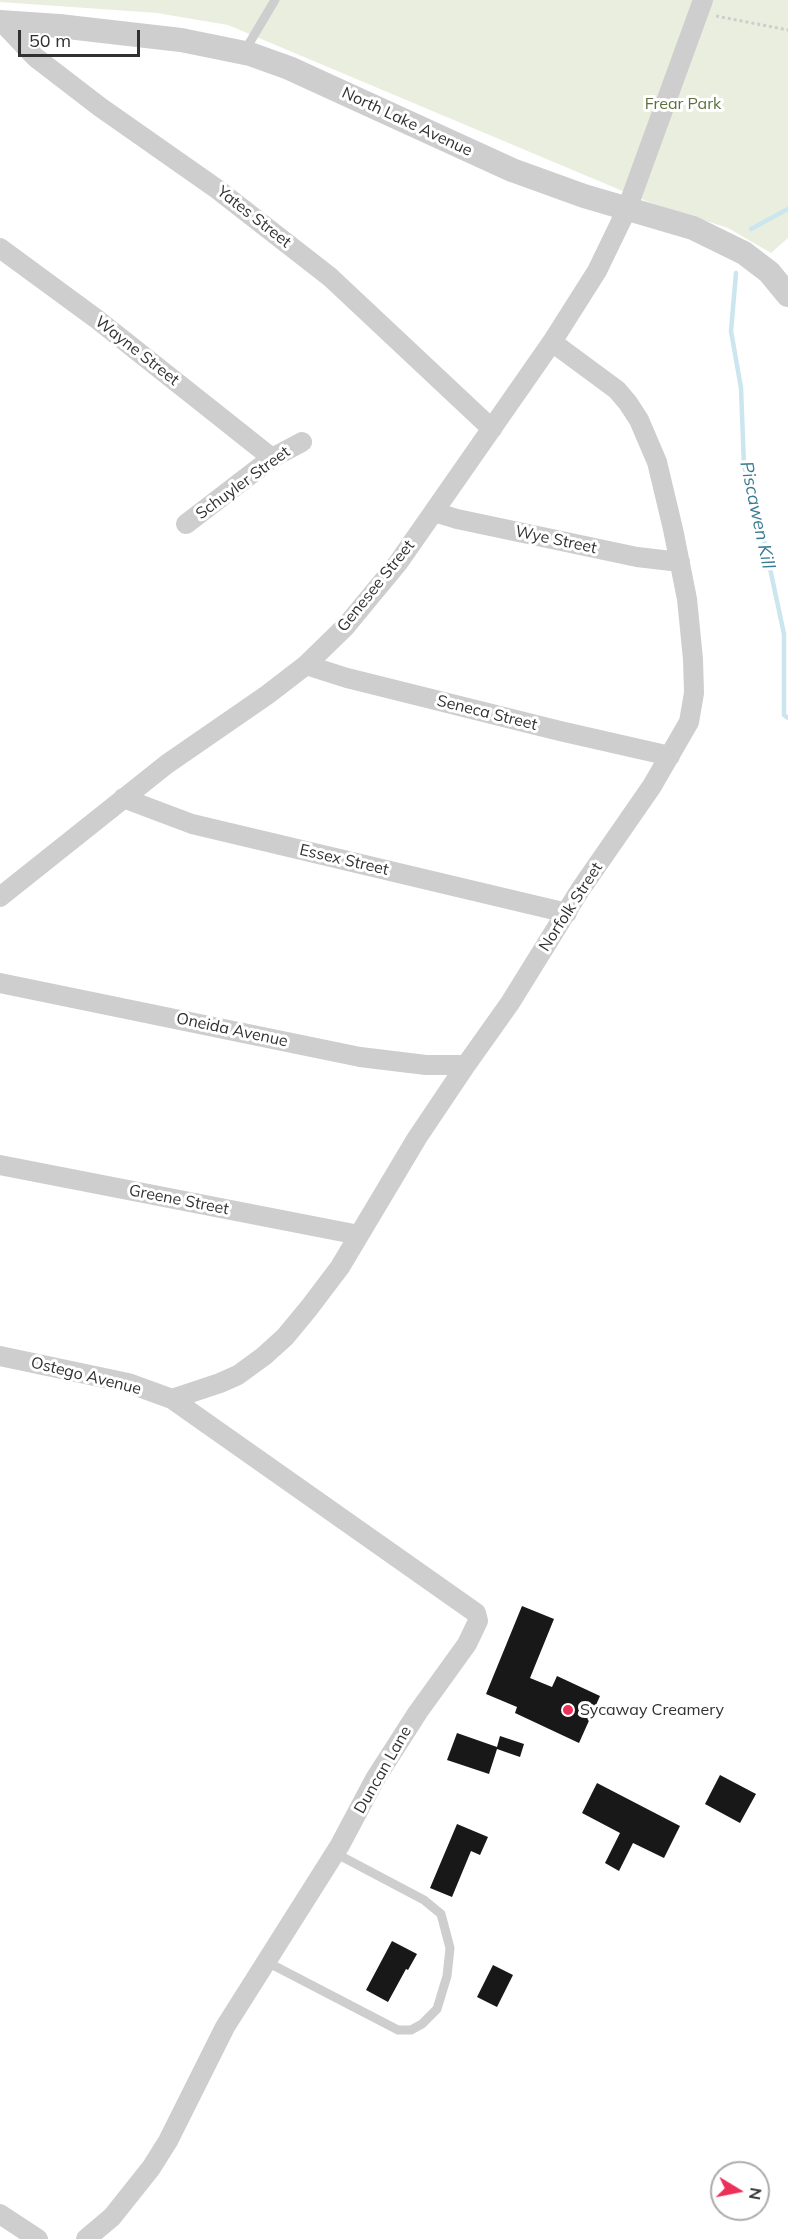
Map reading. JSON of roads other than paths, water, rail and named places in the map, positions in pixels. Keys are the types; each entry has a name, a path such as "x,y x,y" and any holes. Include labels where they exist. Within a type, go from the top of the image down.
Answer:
{"street":[{"name":"Genesee Street","path":"0,897 167,764 306,665 346,626 398,563 552,342 597,272 627,209 707,8"},
{"name":"North Lake Avenue","path":"1,22 181,40 247,54 289,68 512,170 584,196 693,228 744,253 769,272 788,295"},
{"name":"Yates Street","path":"1,22 35,57 100,107 217,189 330,277 492,429"},
{"name":"Wayne Street","path":"0,248 98,320 272,458"},
{"name":"Norfolk Street","path":"172,1399 238,1375 285,1337 309,1308 339,1267 417,1138 510,1002 670,756 689,722 694,693 687,599 657,462 639,420 617,390 552,342"},
{"name":"Schuyler Street","path":"186,524 272,458 302,442"},
{"name":"Wye Street","path":"434,512 626,554 680,562"},
{"name":"Seneca Street","path":"306,665 347,678 548,729 670,756"},
{"name":"Essex Street","path":"123,798 192,824 567,913"},
{"name":"Oneida Avenue","path":"0,983 360,1057 426,1065 466,1065"},
{"name":"Greene Street","path":"0,1165 359,1235"},
{"name":"Ostego Avenue","path":"0,1356 128,1383 172,1399"},
{"name":"Duncan Lane","path":"86,2239 112,2217 151,2168 168,2141 225,2027 335,1853 381,1770 471,1636 478,1621 476,1613 172,1399"},
{"path":"0,2214 38,2239"}],"lane":[{"path":"247,54 275,0"},
{"path":"267,1962 398,2030 411,2030 422,2024 436,2009 447,1977 450,1948 441,1914 424,1900 335,1853"}],"waterway":[{"path":"751,229 788,209"},
{"name":"Piscawen Kill","path":"736,273 731,331 741,388 744,466 765,545 784,634 784,715 788,718"}],"place":[{"name":"Sycaway Creamery","path":"568,1710"}],"park label":[{"name":"Frear Park","path":"683,104"}]}
